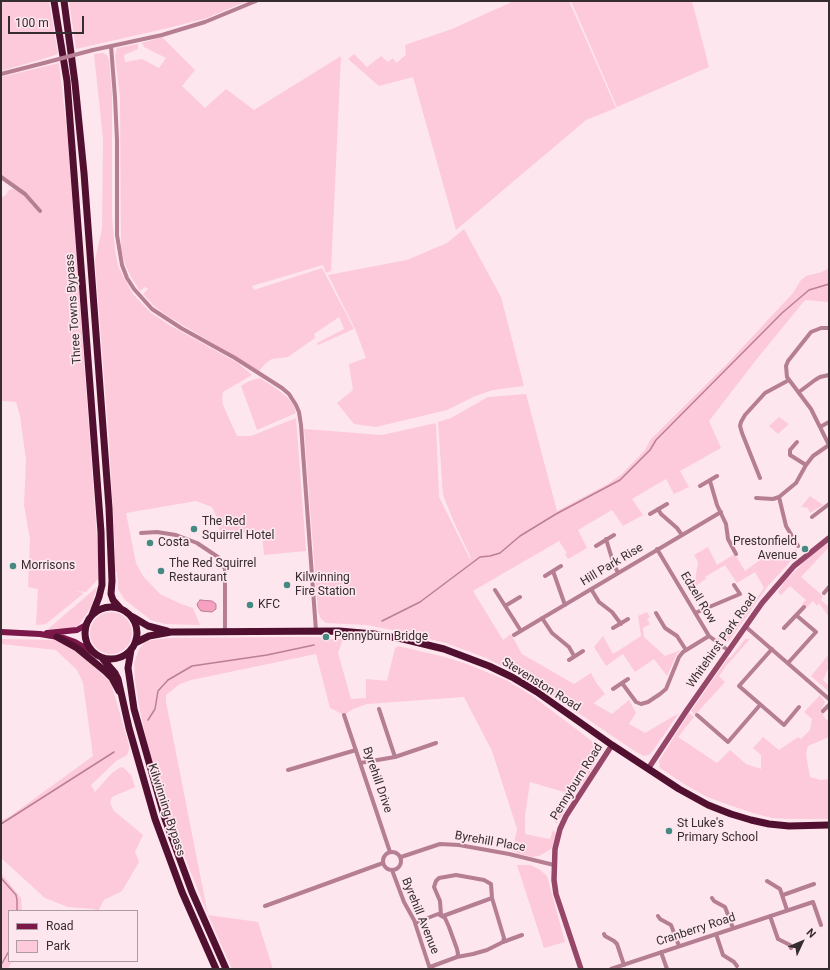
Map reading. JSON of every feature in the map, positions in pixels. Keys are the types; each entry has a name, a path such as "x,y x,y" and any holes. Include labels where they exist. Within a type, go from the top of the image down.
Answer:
{"highway":[{"name":"Three Towns Bypass","path":"54,1 67,81 101,532 102,585 92,615"},
{"name":"Three Towns Bypass","path":"64,1 76,83 85,188 109,508 112,581 111,594 113,600 121,609"},
{"path":"129,615 134,620 137,635 133,647 128,654 117,659 108,659 102,658 94,653 88,646 85,638 86,625 92,615 101,609 116,607 144,624 171,632"},
{"name":"Stevenston Road","path":"171,632 225,633 339,631 374,634 444,649 512,677 537,692 612,745 692,797 751,820 782,825 829,825"},
{"path":"133,647 149,636 171,632"},
{"path":"57,637 77,648 105,671 112,678 122,698"},
{"name":"Kilwinning Bypass","path":"133,647 128,668 129,679 134,710 142,742 165,819 192,892 226,969"},
{"name":"Kilwinning Bypass","path":"102,658 115,673 118,679 129,728 155,819 182,892 216,969"}],"main road":[{"path":"40,634 72,631 86,625"},
{"path":"1,632 40,634 57,637 72,641 94,653"}],"street":[{"path":"1,74 205,22 256,1"},
{"path":"111,46 117,140 117,235 122,265 134,289 152,309 181,328 235,358 282,388 296,405 301,424 316,631"},
{"path":"1,177 25,194 40,211"},
{"path":"756,498 773,499 779,497 796,483 806,465 818,452 829,445 811,409 787,377 786,370 788,361 811,332 817,329 829,328"},
{"path":"799,392 820,377 829,375"},
{"path":"760,478 742,433 740,426 741,422 745,415 765,394 789,380"},
{"path":"820,427 829,422"},
{"path":"797,442 790,450 790,454 806,465"},
{"path":"700,486 718,476"},
{"path":"710,481 717,505 726,524 728,539 736,554"},
{"path":"779,497 786,526 798,546"},
{"path":"650,514 667,504"},
{"path":"812,517 829,504"},
{"path":"658,509 682,535"},
{"name":"Hill Park Rise","path":"514,635 721,512"},
{"path":"141,533 157,532 176,535 197,543 218,557 225,569 225,633"},
{"path":"596,546 614,535"},
{"name":"Whitehirst Park Road","path":"648,769 762,603 788,573 829,538"},
{"path":"606,539 613,562 618,572"},
{"name":"Edzell Row","path":"657,550 709,636 729,651"},
{"path":"545,576 561,566"},
{"path":"553,571 565,605"},
{"path":"695,613 740,594 734,584"},
{"path":"824,592 829,587"},
{"path":"591,589 599,602 612,612 621,624"},
{"path":"495,590 521,631"},
{"path":"505,606 520,597"},
{"path":"784,628 804,607"},
{"path":"656,613 665,628 677,636 686,650"},
{"path":"788,663 816,632 796,615"},
{"path":"542,618 552,633 569,647 574,656"},
{"path":"613,628 628,619"},
{"path":"746,627 829,699"},
{"path":"622,683 636,702 641,704 648,702 666,689 679,657 686,650 709,636"},
{"path":"772,649 739,686 784,725 799,707"},
{"path":"569,660 583,651"},
{"path":"613,689 628,679"},
{"path":"697,715 728,742 760,705"},
{"path":"824,711 829,705"},
{"path":"379,709 395,756"},
{"name":"Byrehill Drive","path":"344,715 390,852"},
{"path":"360,763 395,756 436,743"},
{"name":"Pennyburn Road","path":"581,969 556,894 554,865 555,849 560,829 566,816 612,745"},
{"path":"288,770 356,750"},
{"name":"Byrehill Place","path":"401,857 440,844 459,845 509,854 554,865"},
{"path":"390,852 397,852 402,860 400,866 392,870 383,864 384,857 390,852"},
{"path":"265,906 383,864"},
{"name":"Byrehill Avenue","path":"392,870 404,902 415,923 430,968"},
{"path":"457,957 457,948 450,927 442,915 440,901 434,887 436,881 440,878 456,875 484,880 492,884 492,898 504,938 503,942"},
{"path":"767,881 780,889 787,910"},
{"path":"783,895 814,884"},
{"path":"415,923 438,914 442,915 492,898"},
{"path":"712,898 714,901 725,907 733,928"},
{"name":"Cranberry Road","path":"611,969 813,902 821,924"},
{"path":"658,916 660,919 671,925 679,946"},
{"path":"770,916 777,937 790,945 791,948"},
{"path":"604,934 617,944 624,964"},
{"path":"716,934 723,955 734,962 737,966"},
{"path":"430,968 457,957 473,954 522,935"},
{"path":"661,952 667,969"}],"green space":[{"path":"1,1 49,1 58,54 1,71"},
{"path":"69,1 247,1 207,18 76,49"},
{"path":"514,1 569,1 616,108 586,120 456,230 413,77 379,86 348,59 354,54 367,67 381,56 388,62 393,58 396,63 406,55 405,45 452,29"},
{"path":"571,1 692,1 709,67 617,107"},
{"path":"162,37 195,70 182,86 205,108 226,89 254,110 341,56 331,271 326,273 323,265 252,286 254,290 322,268 354,329 318,345 317,343 344,329 339,317 314,334 315,338 288,357 272,359 259,371 166,315 154,306 143,294 148,289 145,287 140,291 125,264 121,248 120,97 115,56 117,48 138,44 138,49 124,55 125,62 142,59 159,68 166,58 144,47 142,43"},
{"path":"103,53 107,55 109,60 112,95 112,218 118,266 124,278 133,294 151,313 171,326 238,363 252,375 223,392 223,405 237,436 251,436 296,418 306,551 264,555 262,535 245,532 226,541 220,540 218,520 212,507 196,501 126,513 136,563 143,576 160,594 193,608 200,625 165,624 151,620 125,600 118,589 117,572 115,572 109,441 95,260 102,229 103,139 94,54"},
{"path":"59,63 68,141 99,566 98,579 86,592 76,591 84,593 46,624 36,625 38,589 28,587 30,540 24,505 26,460 20,416 16,402 1,401 1,197 5,196 9,190 16,190 23,194 39,213 41,211 26,193 1,175 1,77"},
{"path":"464,229 501,297 524,386 493,390 475,396 447,410 376,427 354,424 337,403 353,390 349,364 366,358 356,331 328,275 407,260 447,243"},
{"path":"829,268 829,302 805,300 709,421 721,448 680,471 689,487 674,494 666,479 632,499 643,515 623,526 612,510 578,530 587,548 568,559 565,554 567,553 559,541 473,591 503,640 511,634 522,654 574,684 591,673 605,694 594,703 595,704 612,714 629,700 636,713 629,724 645,733 679,713 649,755 644,756 636,752 540,687 486,658 446,643 392,630 367,625 326,623 321,619 318,612 304,429 382,435 436,423 439,497 470,559 471,558 443,495 438,422 451,418 488,397 526,394 557,511 608,484 623,473 645,450 650,440 726,365 793,293 801,280 806,276 822,272"},
{"path":"260,378 288,398 294,406 296,413 257,430 241,386 249,381"},
{"path":"779,417 789,424 778,434 769,426"},
{"path":"810,496 823,505 810,513 808,508 801,507"},
{"path":"829,542 829,547 801,577 823,596 821,600 829,607 829,617 819,603 817,606 813,601 806,608 802,604 806,600 790,586 781,595 778,592 785,581 811,555"},
{"path":"708,547 717,565 733,555 736,556 745,571 772,551 776,559 796,549 798,553 768,586 727,643 724,643 717,638 736,627 764,588 755,572 737,583 725,565 705,577 706,579 688,591 687,587 695,581 698,562 694,555"},
{"path":"97,587 91,607 79,625 73,628 48,629"},
{"path":"111,612 126,618 132,633 126,648 111,654 96,648 90,633 96,618"},
{"path":"647,612 650,617 647,619 650,624 643,628 644,637 665,656 681,650 677,654 667,676 654,659 635,672 623,654 606,666 594,647 603,636 613,654 641,636 638,616"},
{"path":"318,637 324,639 343,639 338,653 351,699 366,698 366,679 387,681 395,648 398,646 445,657 467,664 506,680 534,697 593,742 598,749 599,755 590,773 557,823 555,823 564,792 530,782 525,816 525,834 550,839 553,830 556,833 551,849 539,856 532,857 514,851 512,852 517,829 492,751 464,697 367,704 353,709 344,715 330,708 316,654 191,680 180,684 166,695 166,702 208,915 167,813 153,766 141,716 135,681 134,663 139,649 146,641 168,638"},
{"path":"1,639 54,640 64,642 79,652 111,683 129,745 129,750 127,755 116,761 91,785 95,792 112,773 121,767 124,768 131,775 135,787 112,797 110,803 114,811 143,835 135,852 139,862 122,891 104,900 99,910 68,907 45,898 1,858 1,817 2,820 9,817 93,756 83,683 77,670 56,650 1,644"},
{"path":"745,639 750,639 719,676 725,682 695,715 691,711 728,658 731,657"},
{"path":"829,654 829,662 827,664 829,667 823,680 829,686 829,692 811,676"},
{"path":"820,695 825,702 821,710 824,713 823,716 829,722 829,737 808,746 806,754 810,777 821,780 829,779 829,819 772,818 753,813 705,796 660,768 659,761 689,713 694,717 678,737 717,763 730,750 746,764 761,769 761,755 753,748 763,737 779,750 798,737 801,739 810,730 812,719 804,712"},
{"path":"517,865 530,865 539,869 547,876 565,942 544,948"},
{"path":"1,873 21,898 22,910 8,910 8,962 12,962 8,969 1,969"},
{"path":"208,915 258,922 273,969 232,969"}],"shaded area":[{"path":"200,600 212,601 216,604 216,609 212,612 201,611 197,604"}],"waterway":[{"path":"382,621 420,602 480,557 500,553 520,536 556,514 620,480 650,450 656,440 782,313 809,290 829,284"},
{"path":"148,720 155,709 158,691 168,680 192,666 267,655 314,645"},
{"path":"1,824 114,752"},
{"path":"1,878 16,895 17,910"},
{"path":"1,965 8,953"}],"place":[{"name":"The Red Squirrel Hotel","path":"194,529"},
{"name":"Costa","path":"150,543"},
{"name":"Prestonfield Avenue","path":"805,549"},
{"name":"Morrisons","path":"13,566"},
{"name":"The Red Squirrel Restaurant","path":"161,571"},
{"name":"Kilwinning Fire Station","path":"287,585"},
{"name":"KFC","path":"250,605"},
{"name":"Pennyburn Bridge","path":"326,637"},
{"name":"St Luke's Primary School","path":"669,831"}]}
